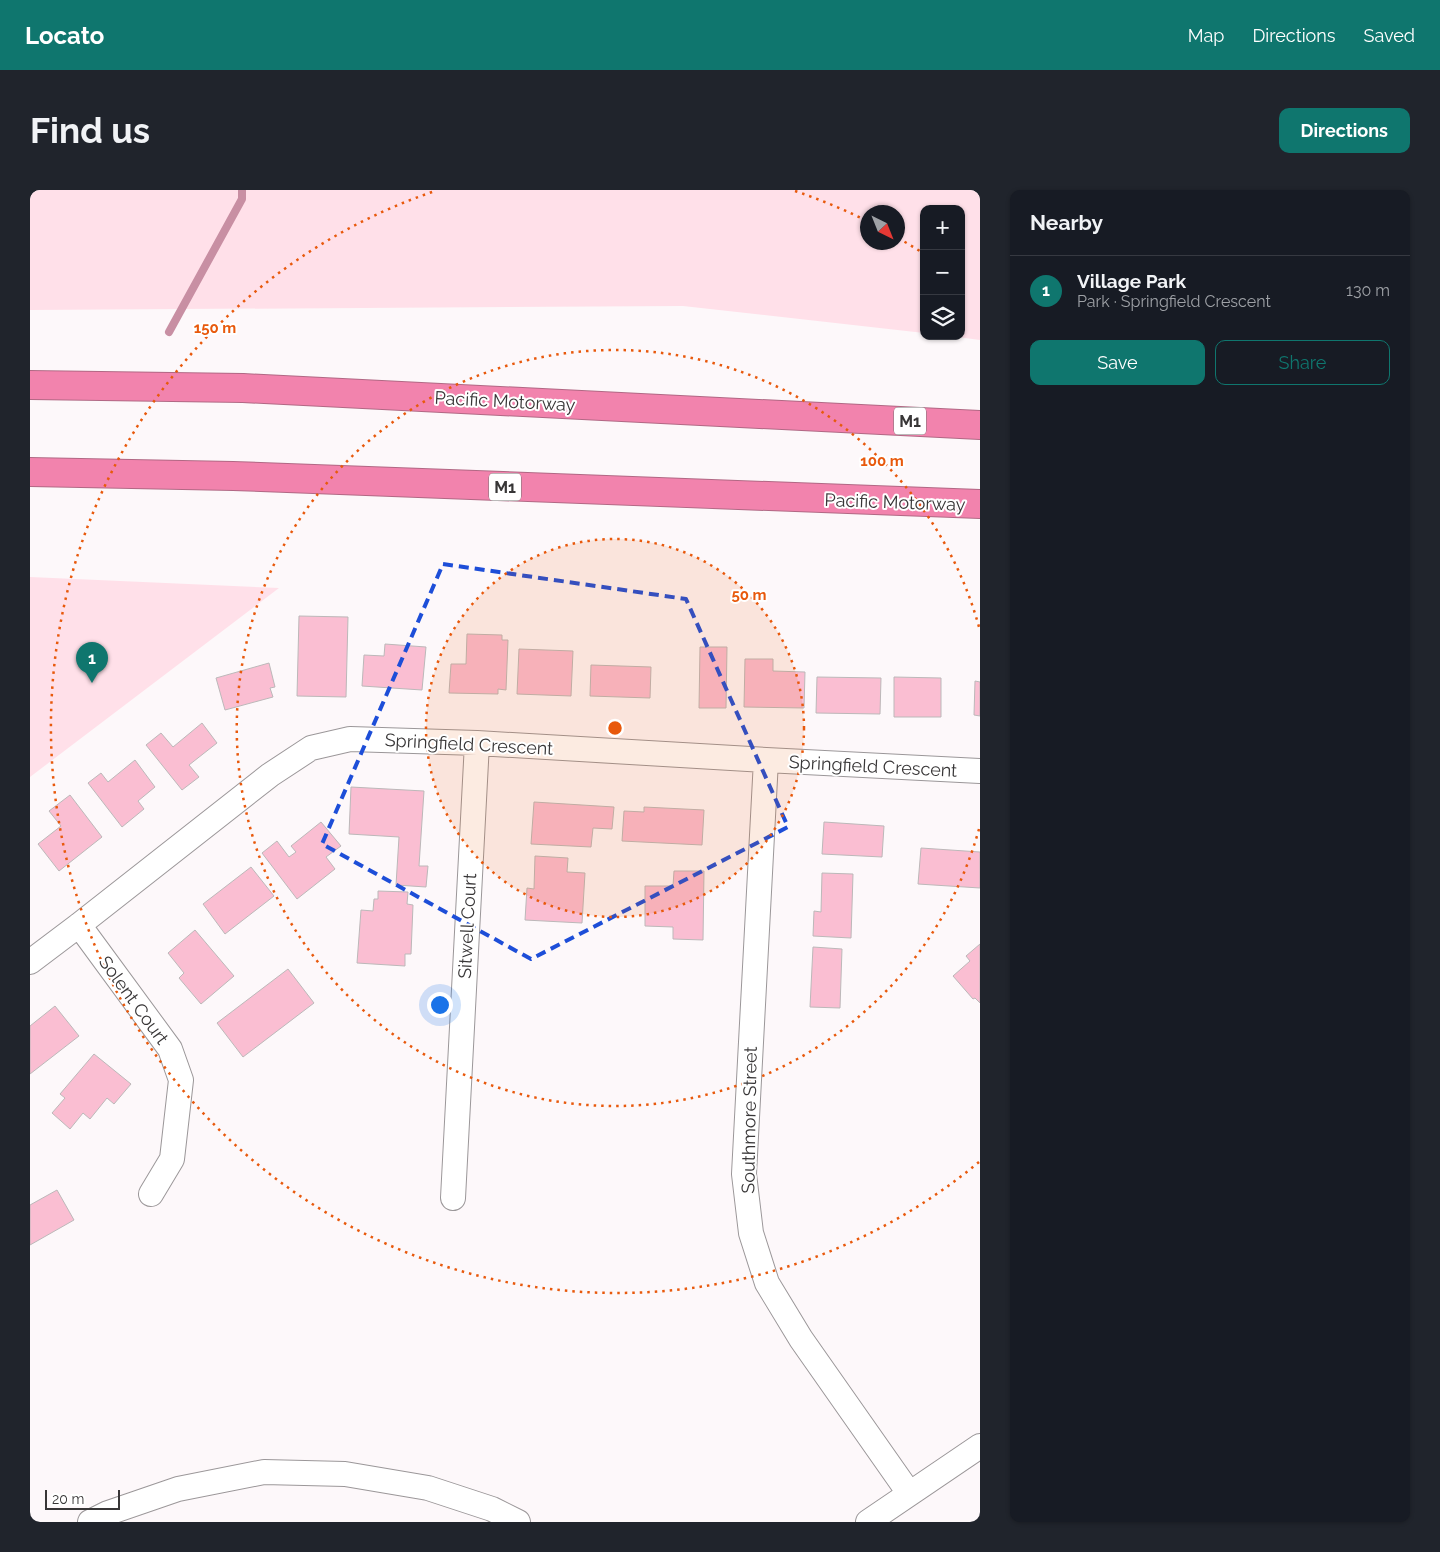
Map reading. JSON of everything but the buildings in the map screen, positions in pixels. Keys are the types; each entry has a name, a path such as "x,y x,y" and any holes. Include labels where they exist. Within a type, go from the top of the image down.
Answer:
{"highway":[{"name":"Pacific Motorway","path":"30,385 243,388 980,425"},
{"name":"Pacific Motorway","path":"30,472 234,476 980,504"}],"street":[{"name":"Springfield Crescent","path":"30,962 270,774 311,748 350,739 477,743 980,771"},
{"name":"Sitwell Court","path":"453,1198 477,743"},
{"name":"Southmore Street","path":"766,760 744,1174 751,1233 767,1283 801,1339 909,1493"},
{"name":"Solent Court","path":"79,925 170,1049 180,1080 172,1159 151,1194"},
{"path":"868,1522 980,1446"},
{"path":"90,1522 108,1512 178,1489 264,1472 345,1474 428,1488 492,1509 518,1522"}],"highlighted area":[{"path":"443,564 686,599 788,827 531,959 322,844"}],"shaded area":[{"path":"30,190 980,190 980,340 965,338 965,205 920,205 920,333 683,306 30,310"},
{"path":"30,577 279,588 30,777"}],"waterway":[{"path":"169,332 242,199 242,190"}],"place":[{"name":"Village Park","path":"92,683"}]}
